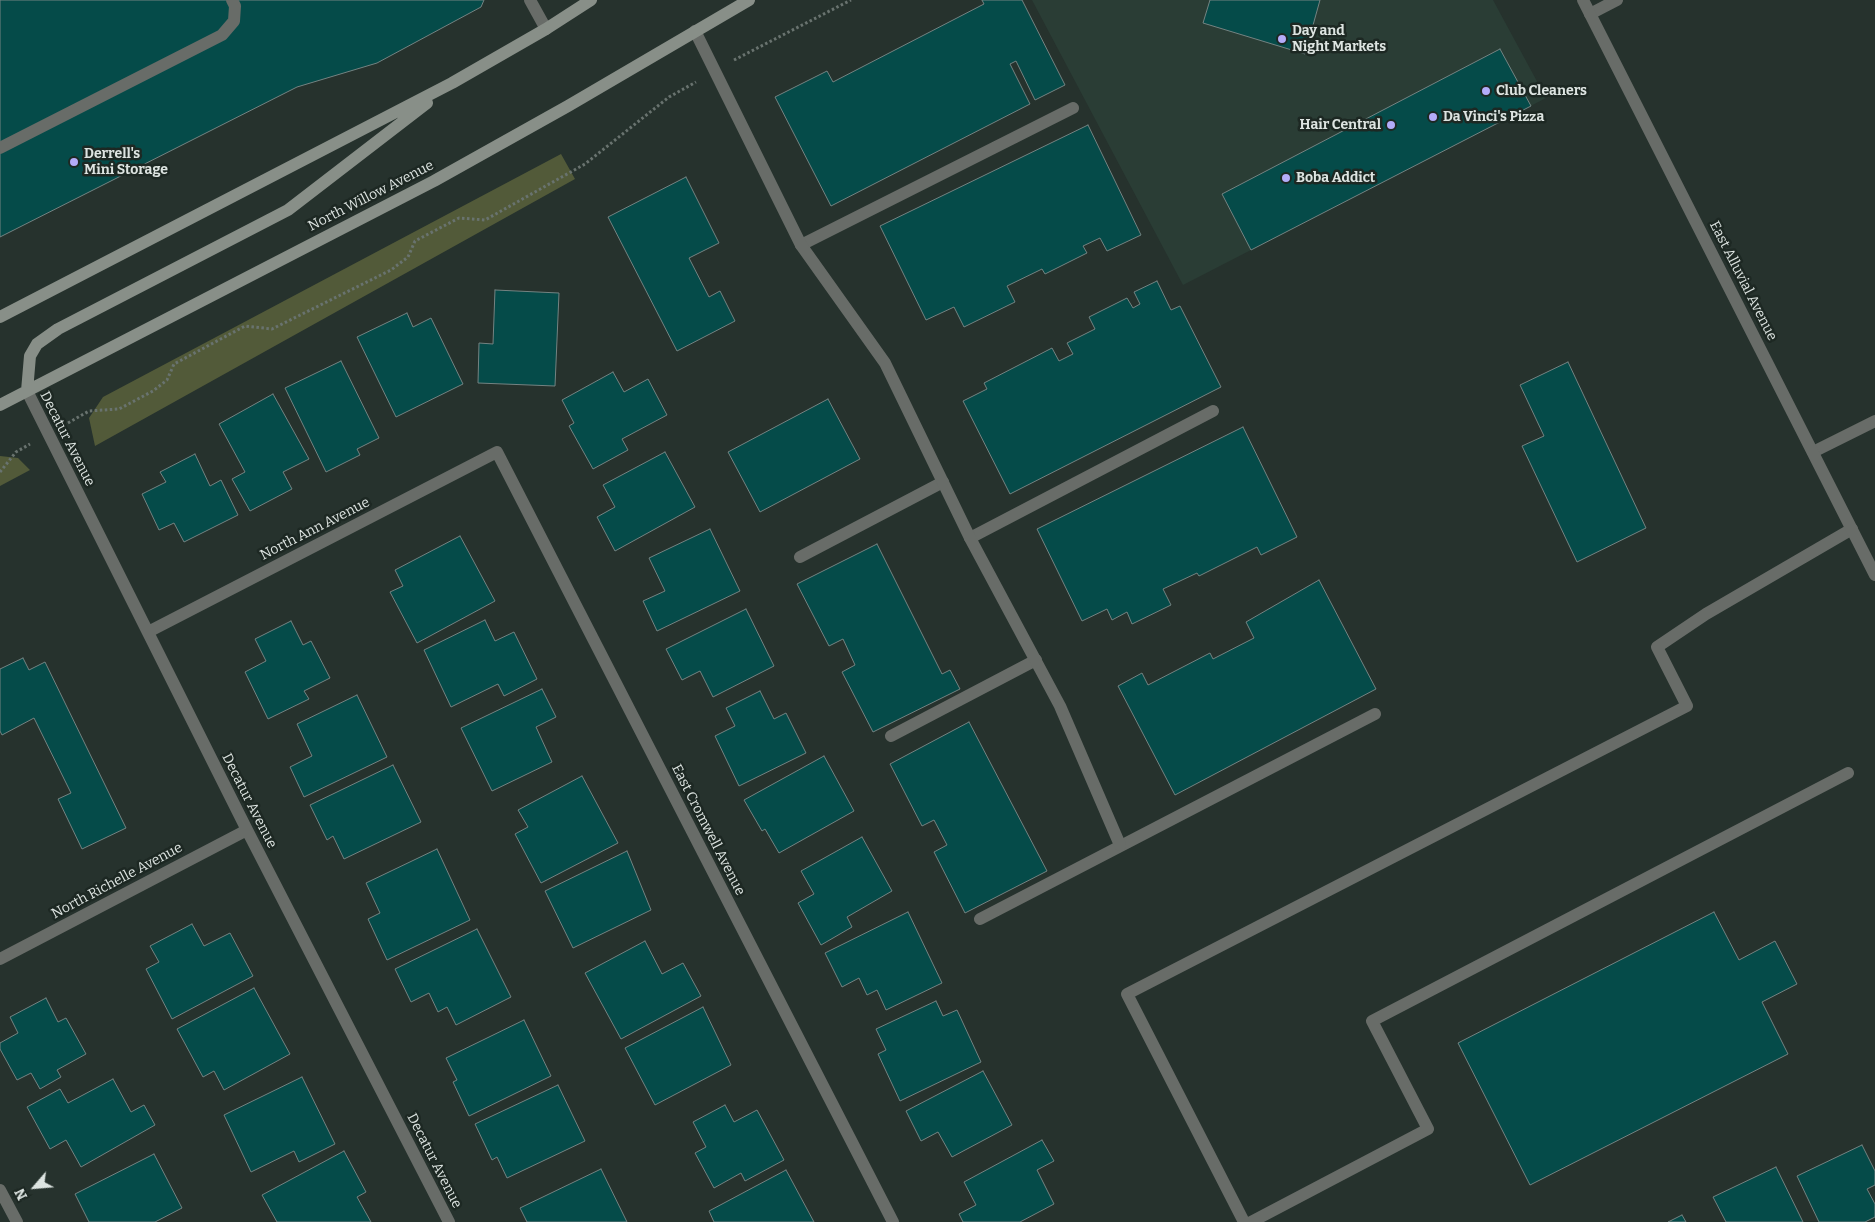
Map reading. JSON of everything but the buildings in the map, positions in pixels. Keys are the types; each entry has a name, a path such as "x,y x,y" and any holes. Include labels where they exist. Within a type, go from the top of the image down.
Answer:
{"main road":[{"path":"0,317 452,83 546,29 591,0"},
{"name":"North Willow Avenue","path":"0,405 434,181 568,106 749,0"},
{"path":"27,391 30,356 37,344 58,329 288,210 452,83"}],"street":[{"path":"0,148 222,35 234,21 235,6 232,0"},
{"path":"530,0 546,29"},
{"name":"East Alluvial Avenue","path":"1583,0 1875,575"},
{"path":"1590,14 1617,0"},
{"path":"695,31 800,245 884,363 970,538 1060,706 1120,845"},
{"path":"800,245 1073,108"},
{"name":"Decatur Avenue","path":"27,391 247,830 449,1222"},
{"path":"970,538 1213,411"},
{"path":"1813,452 1875,421"},
{"name":"North Ann Avenue","path":"148,632 497,452"},
{"name":"East Cromwell Avenue","path":"497,452 893,1222"},
{"path":"800,557 943,482"},
{"path":"1244,1222 1127,994 1687,706 1657,647 1706,614 1852,529"},
{"path":"891,736 1036,660"},
{"path":"980,919 1375,714"},
{"path":"1251,1222 1428,1129 1372,1021 1848,773"},
{"name":"North Richelle Avenue","path":"0,959 247,830"},
{"path":"0,1190 17,1222"}],"path":[{"path":"0,472 16,452 89,411 119,409 153,391 167,380 174,364 245,326 272,329 392,270 408,257 415,241 459,218 485,220 585,164 669,97 851,0"}],"shaded area":[{"path":"1032,0 1493,0 1546,98 1183,285"}],"green space":[{"path":"561,154 575,179 95,446 89,418 103,397"},
{"path":"0,456 18,458 30,470 0,486"}],"place":[{"name":"Day and Night Markets","path":"1282,39"},
{"name":"Club Cleaners","path":"1486,91"},
{"name":"Da Vinci's Pizza","path":"1433,117"},
{"name":"Hair Central","path":"1391,125"},
{"name":"Derrell's Mini Storage","path":"74,162"},
{"name":"Boba Addict","path":"1286,178"}]}
